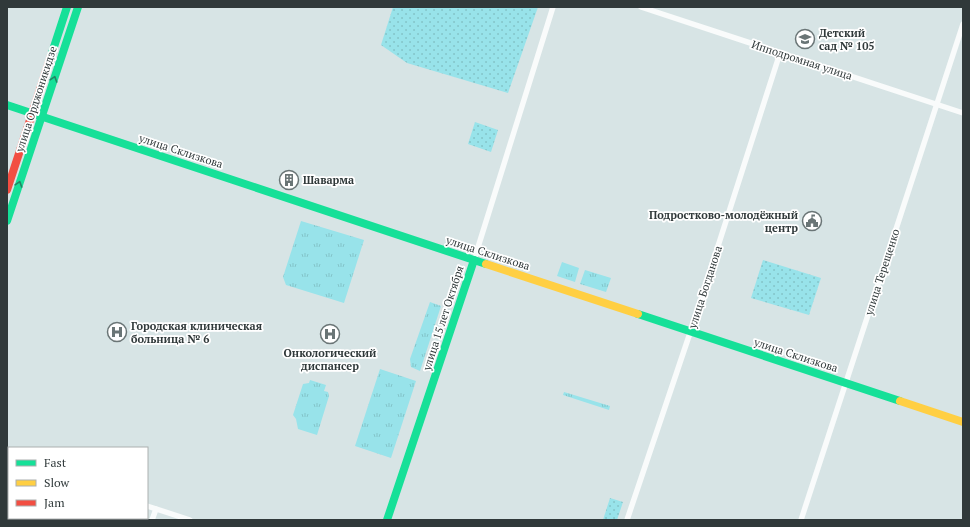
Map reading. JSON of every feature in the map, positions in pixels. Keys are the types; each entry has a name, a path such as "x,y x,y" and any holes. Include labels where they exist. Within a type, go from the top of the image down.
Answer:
{"street":[{"name":"улица Орджоникидзе","path":"7,190 67,7"},
{"name":"улица Орджоникидзе","path":"7,221 78,7"},
{"name":"улица 15 лет Октября","path":"387,520 474,260 553,7"},
{"name":"Ипподромная улица","path":"641,7 963,113"},
{"name":"улица Терещенко","path":"801,520 963,24"},
{"name":"улица Богданова","path":"627,520 691,332 780,53"},
{"name":"улица Склизкова","path":"7,105 963,422"},
{"path":"148,506 190,520"},
{"path":"152,520 156,509"}],"green space":[{"path":"393,7 538,7 508,93 407,63 381,45"},
{"path":"475,122 498,130 491,152 468,144"},
{"path":"301,221 364,240 344,303 286,285 283,277"},
{"path":"763,260 821,278 809,315 751,298"},
{"path":"562,262 579,268 575,282 557,276"},
{"path":"585,270 611,278 606,292 580,284"},
{"path":"430,302 441,306 420,371 411,367 410,359"},
{"path":"380,369 416,381 391,458 355,446"},
{"path":"310,380 326,385 324,391 328,392 329,396 317,435 298,429 296,419 293,415 303,384 309,383"},
{"path":"564,392 610,406 609,410 563,395"},
{"path":"610,498 623,502 617,520 603,520"}],"traffic: fast":[{"path":"51,56 67,7"},
{"path":"7,221 78,7"},
{"path":"7,105 486,264"},
{"path":"387,520 474,260"},
{"path":"638,314 900,401"}],"traffic: slow":[{"path":"486,264 638,314"},
{"path":"900,401 963,422"}],"traffic: jam":[{"path":"7,190 51,56"}],"place":[{"name":"Детский сад № 105","path":"805,39"},
{"name":"Шаварма","path":"289,180"},
{"name":"Подростково-молодёжный центр","path":"812,221"},
{"name":"Городская клиническая больница № 6","path":"117,332"},
{"name":"Онкологический диспансер","path":"330,334"}]}
